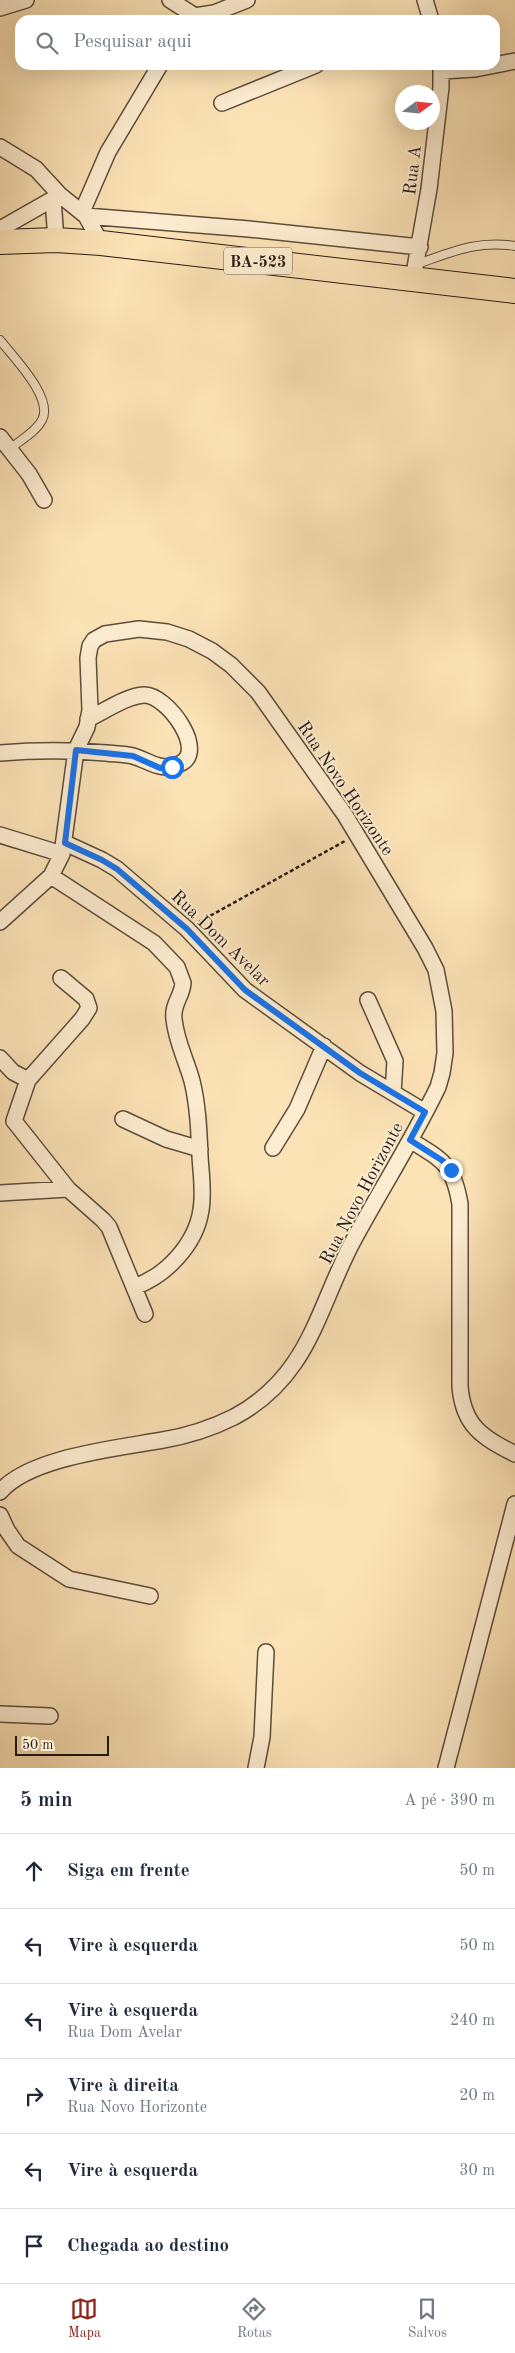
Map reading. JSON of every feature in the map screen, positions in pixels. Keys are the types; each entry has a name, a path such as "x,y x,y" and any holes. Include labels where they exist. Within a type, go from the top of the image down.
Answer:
{"main road":[{"name":"BA-523","path":"0,242 56,240 101,243 415,272 515,291"}],"street":[{"path":"0,8 26,0"},
{"path":"170,0 187,15"},
{"path":"206,15 246,0"},
{"path":"425,0 427,15"},
{"path":"500,64 515,61"},
{"path":"84,214 108,152 157,70"},
{"path":"222,103 304,70"},
{"name":"Rua A","path":"415,272 429,189 442,70"},
{"path":"0,148 36,169 56,197 84,214 420,247"},
{"path":"0,230 56,197"},
{"path":"56,197 56,240"},
{"path":"84,214 101,243"},
{"path":"5,443 44,500"},
{"name":"Rua Novo Horizonte","path":"0,1492 7,1484 54,1462 101,1450 184,1436 223,1422 258,1401 279,1382 306,1346 348,1252 438,1088 445,1053 444,1011 436,970 426,948 357,834 267,704 245,677 212,651 189,639 167,632 139,629 105,634 94,640 90,646 88,719"},
{"path":"0,753 76,750 133,756 160,768 172,767 182,763 188,757 189,746 186,734 178,720 164,704 154,697 145,695 135,697 88,719 76,750 64,849 52,876 0,922"},
{"name":"Rua Dom Avelar","path":"0,835 64,849 102,860 117,869 187,929 245,990 360,1073 425,1112"},
{"path":"52,876 146,937 167,955 182,976 183,988 175,1004 174,1022 180,1049 192,1082 200,1149 202,1208 195,1232 167,1269 150,1280 134,1287"},
{"path":"61,978 86,999 89,1008 82,1019 28,1080 7,1120 68,1189 109,1227 145,1314"},
{"path":"368,1000 395,1061 393,1093"},
{"path":"273,1148 297,1109 324,1046"},
{"path":"0,1058 13,1072 28,1080"},
{"path":"124,1119 166,1139 200,1149"},
{"path":"410,1140 443,1161 451,1170 457,1186 460,1213 460,1386 464,1410 476,1431 485,1439 515,1454"},
{"path":"0,1193 68,1189"},
{"path":"446,1768 515,1504"},
{"path":"0,1515 18,1546 69,1580 150,1596"},
{"path":"256,1768 262,1736 266,1652"},
{"path":"0,1714 50,1716"}],"lane":[{"path":"415,272 475,245 486,243 515,246"},
{"path":"0,340 39,391 45,405 43,418 39,425 5,443"}],"path":[{"path":"187,929 357,834"}],"route":[{"path":"172,767 160,768 133,756 76,750 65,843 117,869 187,929 245,990 360,1073 425,1112 410,1140 443,1161 451,1170"}]}
